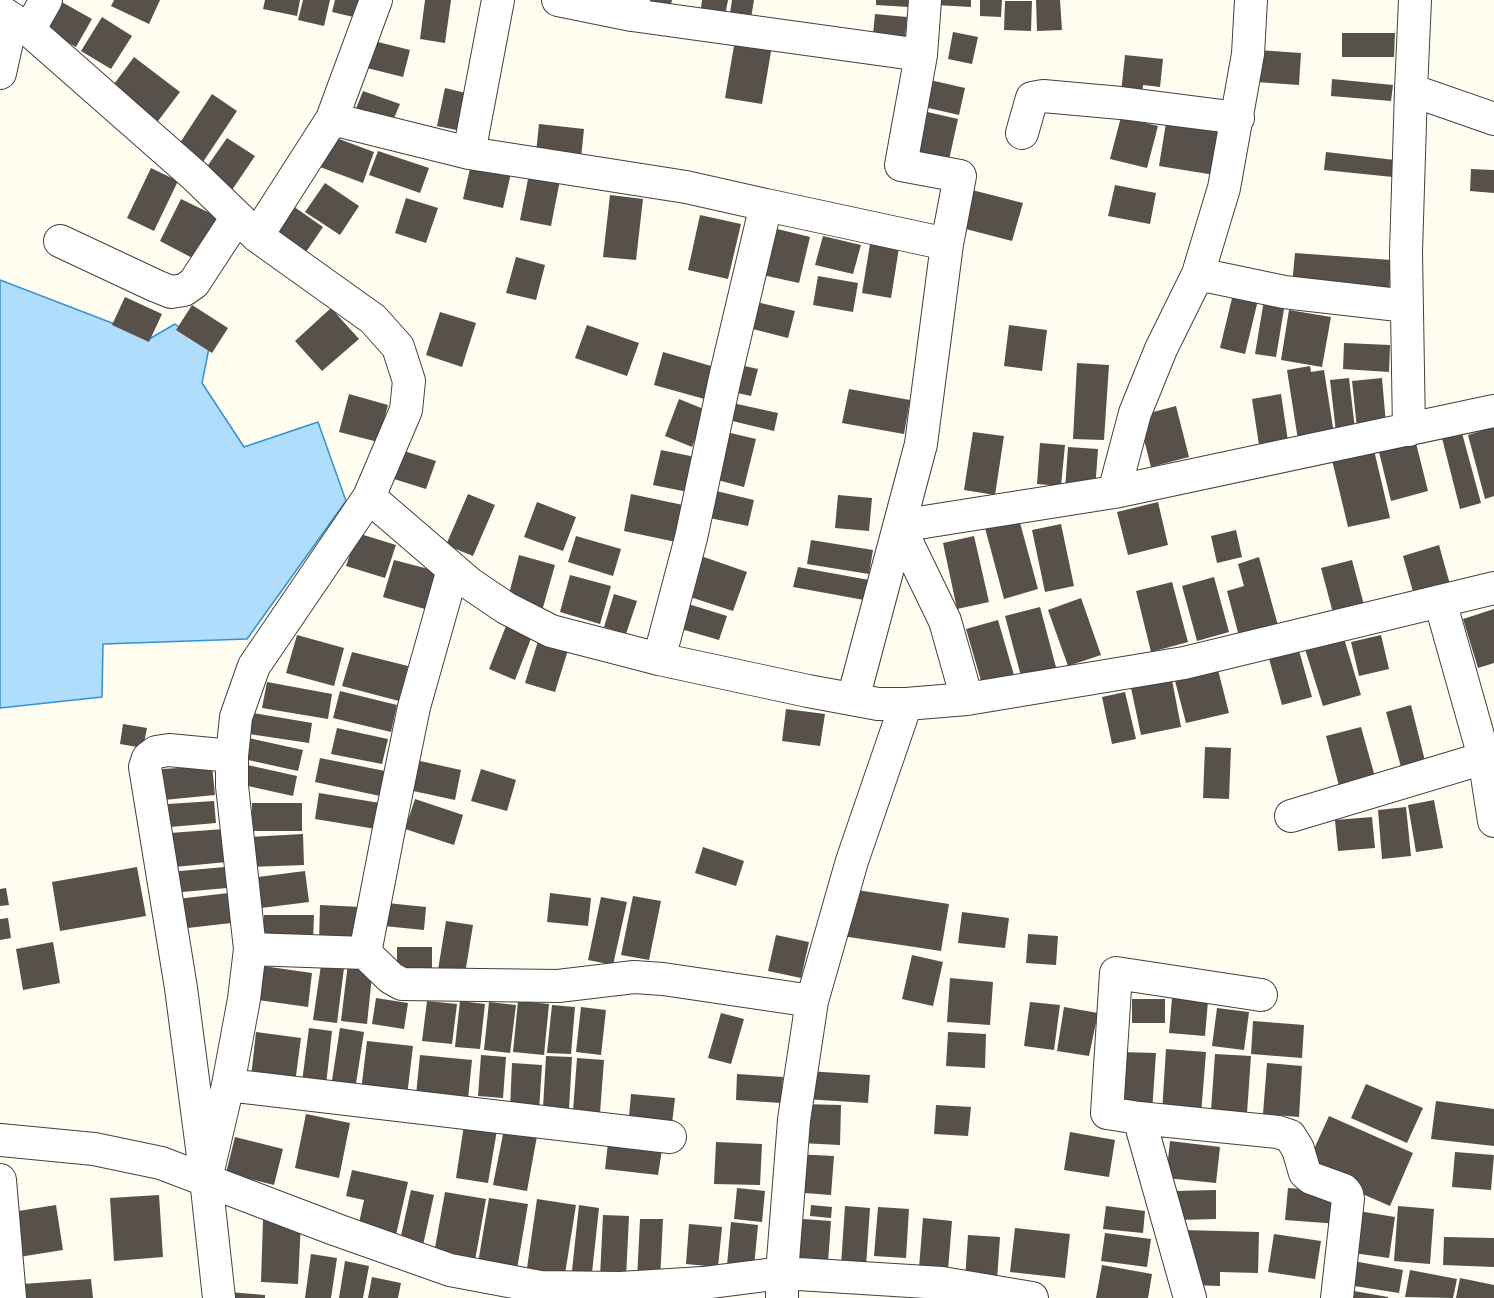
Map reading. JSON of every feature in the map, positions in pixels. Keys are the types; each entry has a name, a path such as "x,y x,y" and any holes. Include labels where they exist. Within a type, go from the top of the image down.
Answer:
{"street":[{"path":"0,73 14,20 46,0"},
{"path":"60,241 171,292 184,290 194,283 247,227 332,118 376,0"},
{"path":"469,153 498,0"},
{"path":"558,0 633,8 791,39 921,55"},
{"path":"853,699 921,444 946,244 960,176 901,165 921,55 925,0"},
{"path":"1114,492 1135,413 1161,349 1198,274 1224,188 1248,54 1251,0"},
{"path":"1409,430 1406,252 1415,0"},
{"path":"14,20 195,176 247,227 373,319 398,347 409,381 406,410 369,496 254,666 236,717 232,786 250,949 244,999 228,1085 206,1179"},
{"path":"1411,90 1494,119"},
{"path":"1022,134 1032,98 1043,96 1238,118"},
{"path":"332,118 469,153 686,187 946,244"},
{"path":"659,659 691,538 725,378 766,205"},
{"path":"1198,274 1284,292 1407,306"},
{"path":"899,526 1114,492 1494,411"},
{"path":"369,496 469,583 506,608 551,631 659,659 903,710 1184,663 1494,588"},
{"path":"899,526 945,621 967,699"},
{"path":"365,953 414,707 453,569"},
{"path":"1440,601 1489,756 1494,821"},
{"path":"782,1286 794,1120 812,1001 852,861 903,710"},
{"path":"219,1298 181,988 146,767 148,758 156,752 169,750 232,756"},
{"path":"1291,816 1489,756"},
{"path":"250,949 365,953 391,978 402,984 558,986 634,977 663,979 812,1001"},
{"path":"1261,995 1116,973 1107,1113 1278,1132 1290,1136 1299,1149 1305,1173 1311,1178 1344,1190 1347,1194 1337,1298"},
{"path":"228,1085 670,1137"},
{"path":"1140,1118 1190,1298"},
{"path":"0,1140 94,1149 161,1163 336,1230 450,1270 540,1287 703,1290 942,1282 1032,1298"},
{"path":"0,1180 10,1298"}],"water":[{"path":"0,280 151,338 175,324 209,348 202,383 244,447 318,422 346,501 247,639 103,644 102,697 0,708"}],"building":[{"path":"114,0 160,0 149,24 111,6"},
{"path":"265,0 300,0 297,16 263,9"},
{"path":"303,0 330,0 324,26 298,20"},
{"path":"335,0 362,0 358,18 332,12"},
{"path":"425,0 451,0 445,43 420,39"},
{"path":"646,0 672,0 668,15"},
{"path":"702,0 728,0 724,21 700,17"},
{"path":"732,0 754,0 750,24 729,20"},
{"path":"876,0 910,0 909,7 876,5"},
{"path":"936,0 971,0 971,7 936,5"},
{"path":"980,0 1002,0 1001,17 980,16"},
{"path":"1036,0 1060,0 1062,30 1037,31"},
{"path":"60,1 92,19 76,47 44,29"},
{"path":"1005,1 1032,1 1031,31 1004,30"},
{"path":"875,14 907,17 904,47 872,45"},
{"path":"102,17 132,36 111,69 81,51"},
{"path":"953,32 978,37 972,64 948,59"},
{"path":"1342,33 1395,33 1394,57 1342,57"},
{"path":"735,40 772,46 762,104 725,98"},
{"path":"374,41 410,50 403,77 367,68"},
{"path":"1258,50 1301,53 1299,85 1256,82"},
{"path":"1125,55 1163,59 1160,87 1143,85 1142,96 1121,93"},
{"path":"134,57 180,92 152,129 106,95"},
{"path":"1332,79 1393,85 1391,101 1331,96"},
{"path":"930,80 965,88 959,115 924,107"},
{"path":"445,88 474,95 466,132 437,126"},
{"path":"363,91 400,104 389,130 351,121"},
{"path":"212,94 237,111 199,168 174,152"},
{"path":"923,111 958,119 949,160 914,153"},
{"path":"1121,117 1158,126 1147,168 1110,159"},
{"path":"1166,123 1229,134 1221,176 1159,166"},
{"path":"539,124 584,129 581,158 536,153"},
{"path":"331,136 374,152 363,183 320,167"},
{"path":"227,138 255,156 232,190 204,171"},
{"path":"378,151 429,168 420,193 369,175"},
{"path":"1326,152 1395,160 1393,177 1324,170"},
{"path":"471,164 511,173 503,208 463,199"},
{"path":"151,168 178,181 154,231 127,218"},
{"path":"1471,169 1494,170 1494,193 1470,191"},
{"path":"529,174 560,180 551,226 520,220"},
{"path":"325,183 359,206 340,235 305,212"},
{"path":"1115,185 1156,193 1150,224 1108,216"},
{"path":"972,190 1023,203 1012,241 962,228"},
{"path":"610,195 643,199 636,260 603,257"},
{"path":"406,198 438,208 426,243 395,233"},
{"path":"181,199 220,218 198,261 160,241"},
{"path":"290,204 323,227 304,255 270,232"},
{"path":"700,215 741,224 728,279 688,270"},
{"path":"769,227 810,237 799,283 758,274"},
{"path":"823,236 861,245 853,274 815,265"},
{"path":"870,244 899,248 891,298 862,293"},
{"path":"1295,253 1391,260 1389,292 1292,285"},
{"path":"516,257 545,265 536,300 506,293"},
{"path":"818,276 858,283 853,312 813,305"},
{"path":"1233,294 1258,300 1245,354 1220,348"},
{"path":"125,297 162,314 149,342 112,325"},
{"path":"1264,300 1285,303 1276,357 1255,354"},
{"path":"752,301 795,311 788,338 745,327"},
{"path":"192,305 228,328 212,353 176,330"},
{"path":"331,308 359,339 322,371 295,341"},
{"path":"1289,310 1331,317 1322,367 1281,360"},
{"path":"440,312 476,323 462,367 426,355"},
{"path":"587,325 639,343 627,376 575,358"},
{"path":"1009,325 1047,330 1042,371 1004,366"},
{"path":"1344,343 1390,345 1389,372 1343,369"},
{"path":"663,352 718,368 708,400 654,385"},
{"path":"1077,363 1109,365 1104,440 1073,439"},
{"path":"740,365 758,369 751,396 733,392"},
{"path":"1310,366 1311,372 1324,370 1334,434 1298,440 1287,370"},
{"path":"1349,378 1355,429 1336,432 1330,380"},
{"path":"1382,378 1386,424 1357,428 1352,381"},
{"path":"849,389 910,400 904,434 842,423"},
{"path":"349,394 388,405 378,442 339,432"},
{"path":"1281,394 1288,441 1259,445 1252,399"},
{"path":"679,399 706,410 692,447 665,436"},
{"path":"728,402 778,413 774,431 724,419"},
{"path":"1176,406 1189,457 1151,467 1138,416"},
{"path":"1494,427 1494,496 1485,499 1468,435"},
{"path":"722,431 756,439 744,487 710,478"},
{"path":"973,432 1004,436 995,495 964,490"},
{"path":"1462,433 1481,503 1460,509 1442,438"},
{"path":"1040,443 1065,445 1061,486 1037,484"},
{"path":"1416,443 1428,491 1391,501 1379,452"},
{"path":"1068,447 1098,449 1095,491 1065,490"},
{"path":"661,450 700,458 693,493 653,485"},
{"path":"1374,450 1390,518 1348,527 1332,460"},
{"path":"404,451 436,461 426,489 394,479"},
{"path":"712,490 754,500 748,526 705,517"},
{"path":"468,494 495,505 473,556 446,545"},
{"path":"631,494 683,505 676,542 624,531"},
{"path":"838,495 872,498 869,531 835,528"},
{"path":"537,502 576,517 563,551 524,537"},
{"path":"1158,502 1168,545 1128,555 1117,512"},
{"path":"1019,519 1038,589 1004,599 985,528"},
{"path":"1061,524 1074,586 1045,592 1032,530"},
{"path":"1236,530 1242,557 1217,563 1211,536"},
{"path":"357,533 396,545 385,578 346,566"},
{"path":"576,536 621,549 613,576 568,562"},
{"path":"974,536 989,602 957,609 943,543"},
{"path":"811,540 873,550 869,574 807,564"},
{"path":"1439,545 1451,588 1415,599 1403,556"},
{"path":"519,555 555,565 542,611 507,602"},
{"path":"698,555 747,572 733,611 684,595"},
{"path":"1259,557 1279,629 1240,640 1227,591 1244,586 1238,564"},
{"path":"394,560 436,571 425,609 383,597"},
{"path":"1352,560 1364,605 1333,613 1321,568"},
{"path":"798,567 869,580 864,600 793,587"},
{"path":"570,575 611,586 600,624 560,612"},
{"path":"1214,577 1229,632 1197,641 1182,586"},
{"path":"1172,582 1188,642 1151,652 1136,591"},
{"path":"614,594 637,601 626,634 604,627"},
{"path":"1081,598 1101,655 1068,666 1048,610"},
{"path":"682,602 727,616 719,640 674,627"},
{"path":"1040,607 1057,671 1022,680 1005,616"},
{"path":"1494,609 1494,663 1478,668 1463,619"},
{"path":"998,620 1016,682 984,691 966,629"},
{"path":"506,626 532,636 515,680 489,669"},
{"path":"297,635 344,648 334,686 286,673"},
{"path":"1343,635 1361,695 1323,706 1304,646"},
{"path":"1381,635 1389,669 1359,676 1351,642"},
{"path":"539,638 569,647 555,692 525,683"},
{"path":"1298,647 1312,697 1282,705 1268,655"},
{"path":"352,652 408,666 399,701 342,686"},
{"path":"1217,666 1229,713 1186,723 1174,677"},
{"path":"1172,680 1181,727 1141,735 1131,688"},
{"path":"267,682 332,694 328,719 262,708"},
{"path":"340,691 397,705 391,732 333,718"},
{"path":"1125,692 1136,739 1112,744 1102,697"},
{"path":"1411,705 1425,761 1401,767 1386,712"},
{"path":"786,709 825,714 820,746 782,741"},
{"path":"253,713 312,723 309,743 249,734"},
{"path":"123,724 147,728 143,748 120,744"},
{"path":"1361,727 1375,777 1339,786 1326,736"},
{"path":"337,728 388,739 382,764 331,754"},
{"path":"244,737 303,750 298,771 239,758"},
{"path":"1205,747 1231,748 1229,799 1203,798"},
{"path":"320,758 385,771 380,796 315,782"},
{"path":"411,759 461,770 455,800 404,789"},
{"path":"243,764 297,776 293,796 239,784"},
{"path":"212,766 215,795 164,800 162,769"},
{"path":"481,769 516,780 507,811 471,801"},
{"path":"319,793 380,803 376,829 315,819"},
{"path":"415,799 463,815 454,845 405,829"},
{"path":"1434,800 1443,848 1416,852 1408,805"},
{"path":"214,801 216,823 170,827 168,804"},
{"path":"252,803 302,803 302,831 252,831"},
{"path":"1406,807 1411,856 1382,859 1378,810"},
{"path":"1372,817 1375,848 1338,851 1335,820"},
{"path":"224,829 227,862 174,867 170,833"},
{"path":"303,834 304,865 249,867 249,837"},
{"path":"703,847 744,861 736,886 695,873"},
{"path":"236,866 238,887 171,893 169,872"},
{"path":"137,867 146,916 60,931 52,882"},
{"path":"305,871 309,902 253,909 250,878"},
{"path":"6,888 9,905 0,906 0,889"},
{"path":"850,889 949,904 941,951 842,936"},
{"path":"237,892 240,922 179,929 177,899"},
{"path":"550,893 591,898 588,926 547,922"},
{"path":"633,896 661,901 649,960 621,955"},
{"path":"601,897 627,902 613,965 588,960"},
{"path":"387,903 426,907 424,930 384,926"},
{"path":"320,905 361,907 359,944 319,942"},
{"path":"962,912 1009,918 1005,948 958,943"},
{"path":"264,915 314,915 313,943 264,943"},
{"path":"8,918 11,938 0,940 0,919"},
{"path":"446,921 473,925 465,974 438,970"},
{"path":"1028,934 1058,936 1056,965 1026,963"},
{"path":"776,935 809,942 801,978 768,971"},
{"path":"53,942 60,983 23,990 16,949"},
{"path":"397,947 432,947 432,980 397,979"},
{"path":"912,955 943,962 933,1006 902,999"},
{"path":"348,963 373,966 367,1024 341,1021"},
{"path":"321,965 344,968 337,1023 313,1020"},
{"path":"263,966 312,973 308,1007 258,1000"},
{"path":"950,978 993,982 990,1025 947,1022"},
{"path":"376,998 408,1003 404,1029 372,1024"},
{"path":"1172,998 1208,1001 1205,1036 1169,1033"},
{"path":"1132,999 1165,999 1165,1023 1132,1023"},
{"path":"427,1001 457,1004 452,1044 422,1041"},
{"path":"460,1001 485,1004 480,1049 455,1047"},
{"path":"518,1001 549,1004 544,1055 513,1052"},
{"path":"489,1002 516,1005 510,1053 484,1050"},
{"path":"1030,1002 1060,1005 1054,1050 1024,1046"},
{"path":"552,1005 575,1007 571,1054 547,1053"},
{"path":"581,1007 606,1010 601,1055 576,1052"},
{"path":"1064,1007 1098,1013 1089,1056 1057,1051"},
{"path":"1217,1008 1249,1012 1244,1050 1212,1046"},
{"path":"721,1013 744,1019 731,1064 708,1058"},
{"path":"1253,1021 1304,1025 1302,1058 1251,1054"},
{"path":"309,1028 332,1031 326,1085 302,1082"},
{"path":"340,1028 364,1032 355,1090 331,1087"},
{"path":"256,1032 301,1038 295,1083 251,1077"},
{"path":"948,1032 986,1034 985,1068 946,1066"},
{"path":"367,1041 413,1046 407,1096 361,1091"},
{"path":"1166,1049 1206,1052 1201,1115 1162,1113"},
{"path":"1120,1052 1156,1053 1152,1112 1117,1110"},
{"path":"1215,1054 1251,1056 1247,1113 1211,1110"},
{"path":"420,1055 472,1060 468,1099 416,1095"},
{"path":"481,1055 506,1057 503,1098 478,1096"},
{"path":"546,1056 572,1057 569,1109 543,1108"},
{"path":"577,1058 604,1060 600,1113 573,1111"},
{"path":"512,1063 542,1065 539,1111 510,1109"},
{"path":"1267,1063 1302,1066 1299,1117 1263,1114"},
{"path":"807,1071 870,1075 868,1103 805,1099"},
{"path":"737,1074 783,1077 781,1103 736,1100"},
{"path":"1366,1084 1423,1108 1407,1143 1351,1118"},
{"path":"631,1094 675,1098 671,1132 628,1128"},
{"path":"1436,1101 1494,1109 1494,1146 1431,1139"},
{"path":"801,1104 841,1105 840,1145 800,1143"},
{"path":"936,1105 971,1107 968,1136 934,1134"},
{"path":"306,1114 350,1123 339,1178 295,1168"},
{"path":"1329,1116 1413,1153 1390,1206 1305,1169"},
{"path":"464,1125 497,1130 488,1183 456,1178"},
{"path":"504,1129 537,1136 527,1191 493,1185"},
{"path":"1070,1132 1115,1140 1109,1177 1064,1170"},
{"path":"235,1137 283,1149 274,1185 226,1173"},
{"path":"1170,1141 1220,1147 1216,1183 1166,1178"},
{"path":"716,1142 762,1144 760,1185 714,1184"},
{"path":"608,1143 662,1150 658,1175 605,1169"},
{"path":"1455,1152 1494,1155 1491,1190 1452,1187"},
{"path":"794,1154 834,1156 831,1195 791,1192"},
{"path":"352,1170 408,1182 396,1235 358,1228 364,1200 346,1196"},
{"path":"737,1188 765,1191 762,1222 734,1219"},
{"path":"1288,1188 1342,1192 1339,1224 1285,1220"},
{"path":"411,1190 434,1195 422,1250 399,1245"},
{"path":"1216,1190 1216,1219 1176,1220 1175,1191"},
{"path":"445,1192 486,1199 474,1266 433,1259"},
{"path":"159,1195 163,1257 114,1261 110,1198"},
{"path":"489,1198 528,1204 517,1269 478,1263"},
{"path":"537,1199 576,1205 565,1274 527,1268"},
{"path":"56,1205 63,1250 19,1257 12,1212"},
{"path":"579,1205 599,1208 591,1282 571,1280"},
{"path":"811,1205 832,1207 831,1218 810,1216"},
{"path":"845,1206 870,1208 866,1267 841,1265"},
{"path":"1106,1206 1145,1211 1143,1233 1103,1229"},
{"path":"1398,1206 1434,1209 1430,1264 1394,1261"},
{"path":"878,1207 909,1209 906,1258 874,1256"},
{"path":"1352,1210 1395,1217 1389,1258 1346,1252"},
{"path":"603,1215 629,1216 626,1278 600,1277"},
{"path":"789,1218 831,1221 828,1262 786,1259"},
{"path":"923,1218 952,1221 948,1270 919,1268"},
{"path":"640,1219 663,1219 660,1281 637,1280"},
{"path":"263,1220 301,1221 298,1284 261,1282"},
{"path":"731,1222 758,1225 754,1267 727,1265"},
{"path":"689,1224 722,1227 718,1267 686,1264"},
{"path":"1015,1228 1070,1234 1065,1278 1010,1272"},
{"path":"1182,1230 1259,1232 1258,1273 1220,1272 1220,1286 1191,1285"},
{"path":"1105,1233 1151,1239 1147,1267 1101,1261"},
{"path":"1274,1234 1321,1241 1315,1279 1268,1272"},
{"path":"968,1235 1000,1237 997,1280 965,1279"},
{"path":"1444,1237 1494,1238 1494,1267 1443,1265"},
{"path":"311,1254 337,1258 331,1298 305,1298"},
{"path":"345,1261 369,1266 363,1298 339,1298"},
{"path":"1353,1261 1403,1270 1399,1293 1348,1285"},
{"path":"1102,1265 1152,1274 1148,1298 1096,1298"},
{"path":"1410,1270 1457,1279 1453,1298 1405,1297"},
{"path":"372,1277 401,1283 398,1298 368,1298"},
{"path":"1460,1278 1494,1285 1494,1298 1456,1298"},
{"path":"91,1279 93,1298 24,1298 23,1284"},
{"path":"1354,1291 1388,1297 1388,1298 1353,1298"},
{"path":"229,1292 265,1295 265,1298 229,1298"}]}
